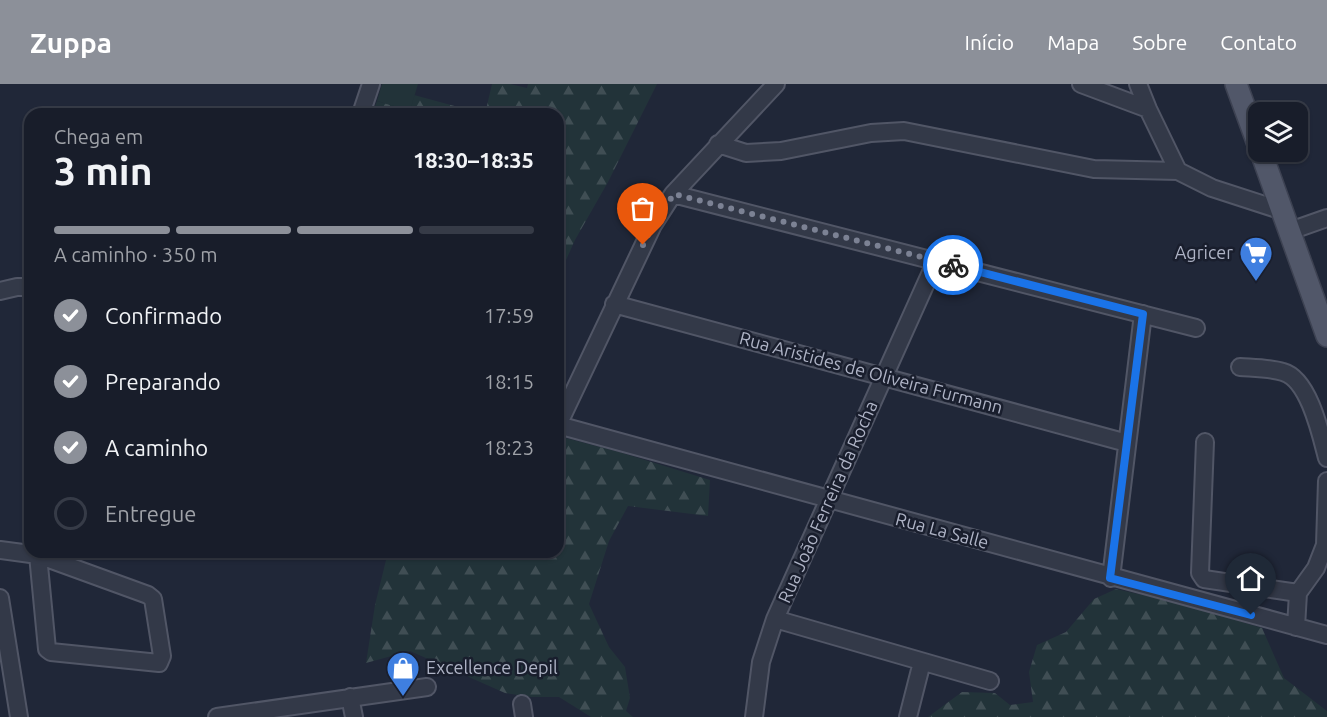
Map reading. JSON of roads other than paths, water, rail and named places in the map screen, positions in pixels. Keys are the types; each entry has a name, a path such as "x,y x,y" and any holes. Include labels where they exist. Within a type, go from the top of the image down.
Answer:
{"main road":[{"path":"1236,84 1248,117"},
{"path":"1265,162 1286,221 1321,302 1327,336"}],"street":[{"path":"363,108 371,84"},
{"path":"564,412 653,225 674,194 776,84"},
{"path":"1081,84 1148,109"},
{"path":"1138,84 1178,171"},
{"path":"718,144 746,153 781,151 872,133 904,131 1095,169 1178,171 1286,221 1327,218"},
{"path":"674,194 1196,328"},
{"name":"Rua João Ferreira da Rocha","path":"754,717 761,662 775,619 936,261"},
{"path":"0,291 24,286"},
{"name":"Rua Aristides de Oliveira Furmann","path":"614,304 1127,442"},
{"path":"1110,578 1143,314"},
{"path":"1240,367 1285,372 1301,385 1316,419 1327,458"},
{"name":"Rua La Salle","path":"564,427 1327,636"},
{"path":"1204,442 1201,577 1298,593"},
{"path":"1296,627 1298,593 1316,568 1325,545 1327,481"},
{"path":"0,550 24,553"},
{"path":"38,558 47,649 51,652 159,663 161,661 153,599 148,595 46,558"},
{"path":"0,598 3,640 19,717"},
{"path":"775,619 990,681"},
{"path":"908,717 922,662"},
{"path":"217,717 427,687"},
{"path":"350,698 354,717"}],"place":[{"name":"Agricer","path":"1256,282"},
{"name":"Excellence Depil","path":"403,697"}]}
